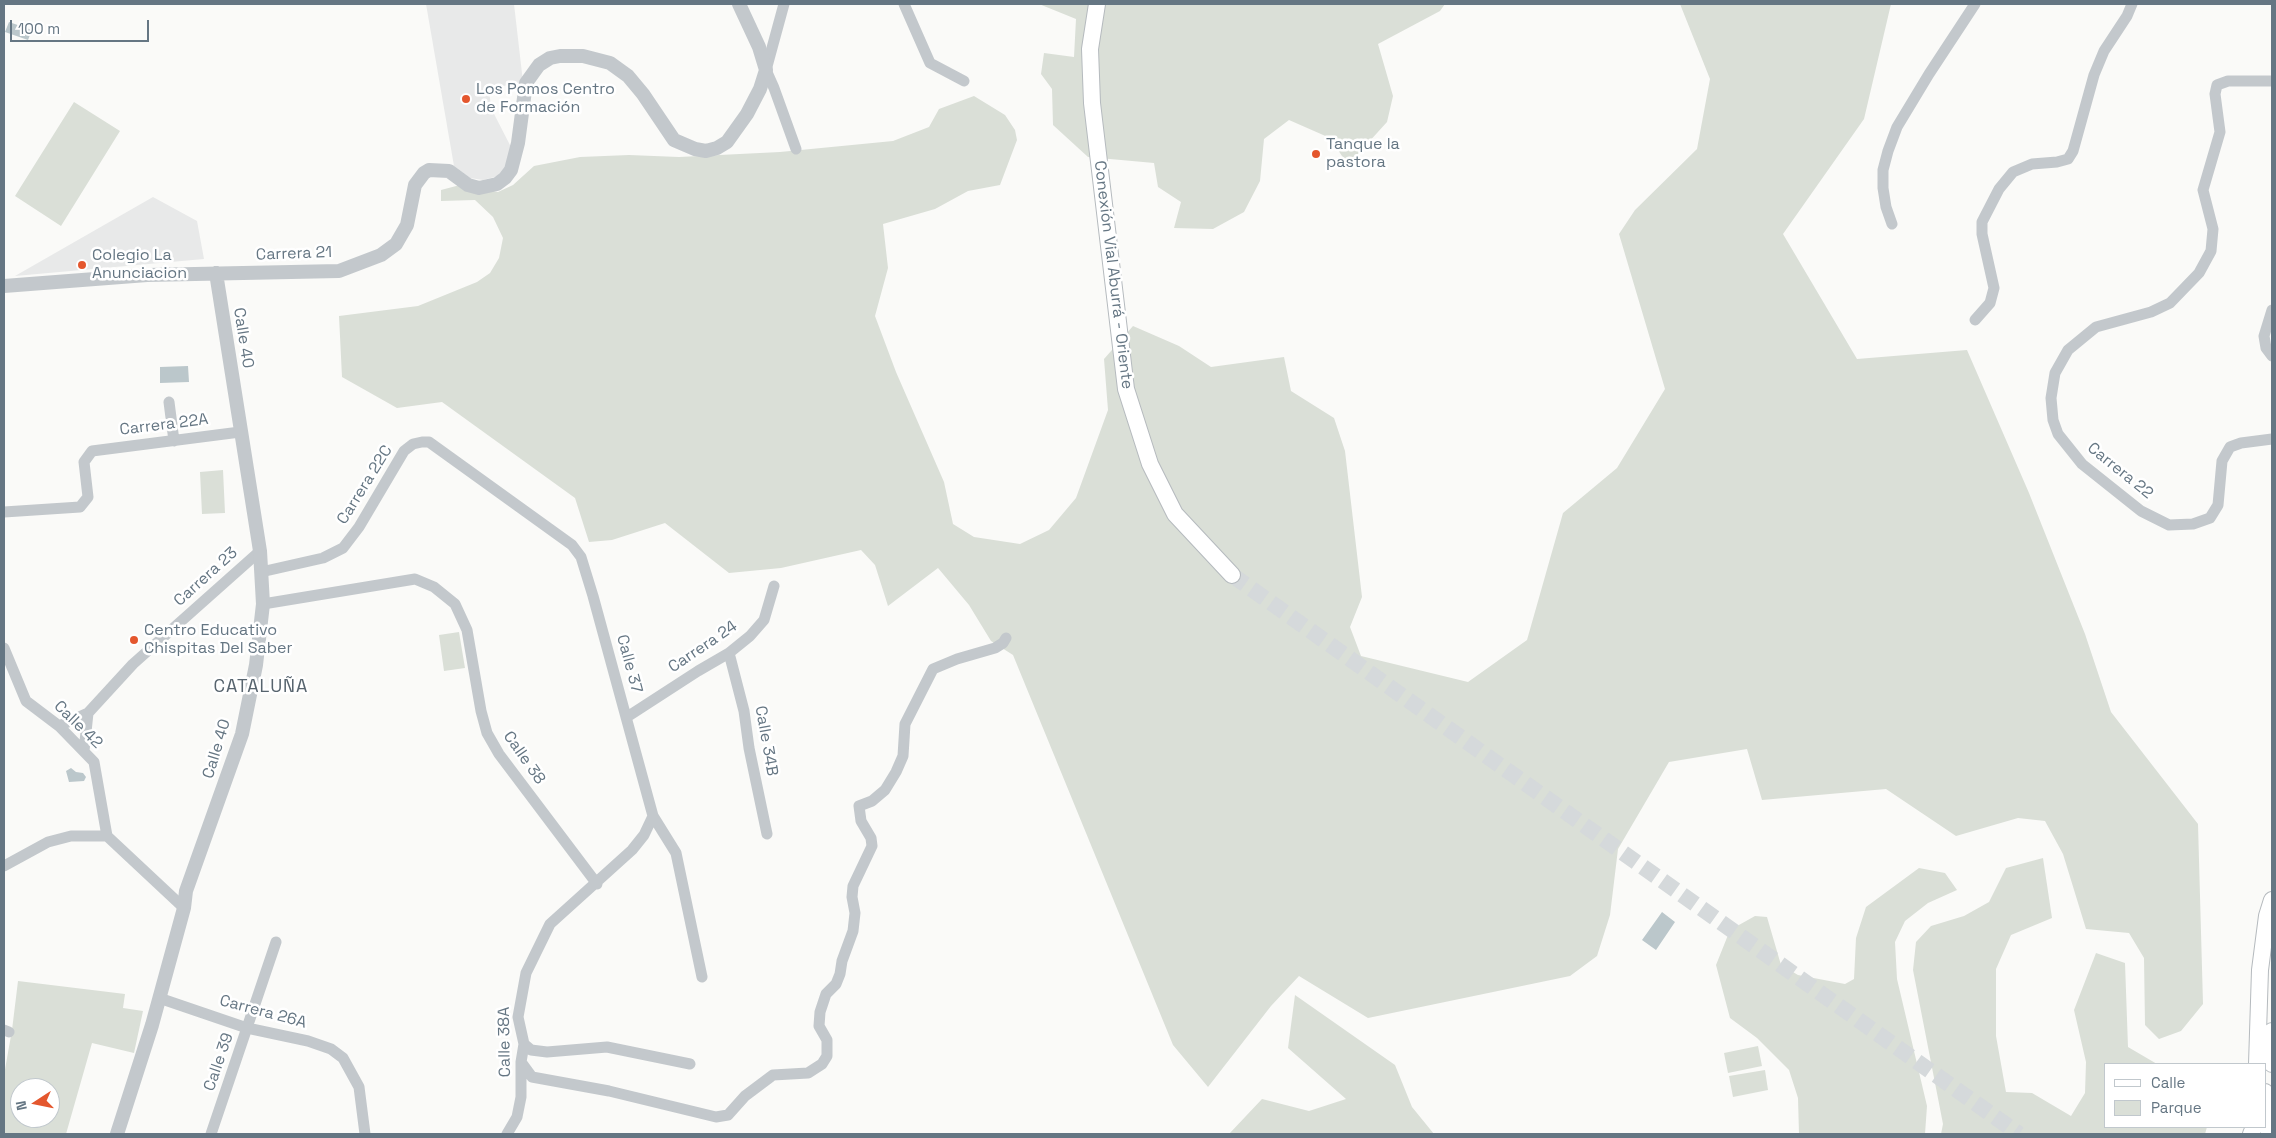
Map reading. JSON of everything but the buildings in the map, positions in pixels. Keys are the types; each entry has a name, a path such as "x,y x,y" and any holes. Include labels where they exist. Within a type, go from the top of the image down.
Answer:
{"main road":[{"name":"Conexión Vial Aburrá - Oriente","path":"1097,4 1090,49 1092,103 1126,389 1150,464 1175,514 1232,575"},
{"path":"2257,1063 2260,970 2267,916 2272,900"},
{"path":"2260,970 2272,936"},
{"path":"2272,1031 2272,1064"},
{"path":"2266,1102 2269,1134"}],"street":[{"path":"739,4 759,47 796,149"},
{"path":"766,70 784,4"},
{"path":"904,4 930,63 964,81"},
{"path":"1892,224 1886,207 1883,188 1883,170 1888,151 1898,127 1920,89 1975,4"},
{"path":"1975,320 1990,303 1994,288 1982,234 1982,222 1999,189 2013,172 2032,164 2068,159 2073,151 2094,75 2104,51 2127,16 2132,4"},
{"name":"Carrera 21","path":"4,286 147,275 339,271 381,255 396,244 407,225 415,185 424,173 429,170 449,171 468,185 479,188 497,184 505,178 511,170 519,140 526,83 539,65 550,58 583,56 610,63 628,76 643,94 674,140 695,150 706,151 717,148 727,142 756,97 766,70"},
{"name":"Carrera 22","path":"2272,81 2228,80 2217,85 2215,94 2220,132 2203,190 2213,230 2212,252 2199,273 2170,303 2151,312 2096,327 2068,350 2055,373 2051,398 2053,420 2058,434 2082,464 2141,511 2169,524 2181,525 2202,522 2210,518 2218,505 2220,468 2230,446 2241,442 2272,439"},
{"name":"Calle 40","path":"117,1134 159,998 184,908 186,892 242,734 256,665 262,604 260,551 216,273"},
{"path":"2272,310 2264,336 2266,348 2272,356"},
{"path":"169,402 174,441"},
{"name":"Carrera 22A","path":"4,512 80,508 88,497 84,462 92,451 240,432"},
{"name":"Calle 37","path":"413,444 429,442 572,545 581,557 653,816 676,853 702,977"},
{"name":"Carrera 22C","path":"261,572 324,558 343,548 360,527 398,459 413,444"},
{"name":"Carrera 23","path":"59,726 88,713 133,664 260,551"},
{"name":"Calle 38","path":"262,604 415,578 434,587 455,604 467,630 480,711 487,733 499,754 597,884"},
{"name":"Carrera 24","path":"627,717 729,653 750,636 764,620 774,586"},
{"path":"521,1062 532,1076 609,1091 716,1117 728,1115 746,1096 773,1075 808,1073 822,1064 827,1056 827,1040 819,1026 820,1012 826,994 836,984 840,974 842,961 853,931 855,913 852,898 853,886 872,846 871,838 861,820 859,806 872,802 885,790 896,772 903,756 905,724 933,670 956,659 995,648 1003,644 1006,638"},
{"name":"Calle 42","path":"4,648 26,701 59,726 94,762 107,836"},
{"name":"Calle 34B","path":"729,653 744,711 749,748 767,834"},
{"path":"84,751 88,713"},
{"name":"Calle 38A","path":"507,1134 516,1117 521,1097 521,1062 524,1044 518,1017 526,973 550,924 597,884 632,850 644,835 653,816"},
{"path":"4,866 48,842 71,836 107,836 184,908"},
{"name":"Calle 39","path":"211,1134 276,942"},
{"name":"Carrera 26A","path":"159,998 247,1028 308,1041 331,1049 343,1058 361,1095 365,1134"},
{"path":"524,1044 531,1050 547,1052 607,1047 690,1064"}],"shaded area":[{"name":"Los Pomos Centro de Formación","path":"426,4 514,4 523,82 489,89 491,108 513,151 502,175 483,180 470,178 454,166"},
{"path":"9,22 32,30 28,40 5,32"},
{"path":"153,197 197,221 204,259 15,276"},
{"path":"188,366 189,382 160,383 160,367"},
{"path":"71,768 76,772 83,773 86,777 84,781 69,782 66,771"},
{"path":"1662,912 1675,922 1656,950 1642,940"}],"green space":[{"path":"1039,4 1445,4 1440,11 1378,44 1393,96 1387,122 1348,165 1330,138 1289,120 1264,139 1260,181 1244,212 1213,229 1174,228 1181,202 1158,187 1154,163 1088,157 1053,125 1052,89 1041,74 1044,53 1074,57 1076,19"},
{"path":"1680,4 1891,4 1864,119 1783,234 1857,359 1967,350 2029,493 2085,634 2111,712 2198,824 2203,1004 2181,1031 2159,1039 2145,1025 2144,958 2129,933 2086,929 2063,854 2045,821 2018,818 1956,836 1886,789 1762,800 1747,749 1669,762 1618,849 1610,915 1597,956 1570,976 1368,1018 1299,976 1271,1006 1208,1087 1173,1045 1013,655 991,641 969,605 938,568 888,606 875,565 861,550 781,568 729,573 665,523 612,540 589,542 575,498 442,402 397,408 342,377 339,316 418,306 477,282 490,273 499,258 503,238 493,217 475,200 441,201 441,190 460,185 498,192 513,185 534,166 580,157 629,155 679,157 780,152 893,141 929,127 939,109 974,96 1005,115 1015,130 1017,140 1000,185 968,191 935,209 883,224 888,268 875,316 896,372 944,482 953,524 974,537 1020,544 1049,530 1076,498 1108,410 1104,359 1133,326 1179,346 1211,367 1284,357 1291,391 1334,418 1345,451 1362,597 1350,627 1361,656 1468,682 1527,640 1563,513 1617,468 1665,389 1619,234 1635,210 1697,149 1710,79"},
{"path":"74,102 120,131 61,226 15,196"},
{"path":"223,470 225,513 202,514 200,472"},
{"path":"459,632 465,668 444,671 439,635"},
{"path":"2043,858 2052,918 2011,935 1996,969 1996,1036 2006,1092 2032,1093 2071,1116 2085,1093 2086,1062 2074,1010 2096,953 2125,963 2128,1047 2155,1063 2104,1063 2104,1128 2207,1128 2205,1134 1941,1134 1943,1124 1913,970 1916,942 1931,926 1964,916 1989,902 2006,868"},
{"path":"1919,868 1945,873 1957,890 1928,903 1905,921 1895,942 1897,979 1927,1106 1925,1134 1799,1134 1798,1098 1789,1070 1757,1038 1730,1018 1716,965 1730,930 1755,916 1767,917 1781,965 1798,975 1845,984 1854,979 1856,938 1866,907"},
{"path":"18,981 125,994 123,1008 143,1011 134,1053 92,1043 66,1134 4,1134 4,1075"},
{"path":"1295,995 1395,1065 1412,1107 1434,1134 1229,1134 1262,1099 1309,1111 1346,1099 1288,1048"},
{"path":"1758,1046 1762,1066 1728,1073 1724,1053"},
{"path":"1765,1070 1768,1090 1733,1097 1729,1076"}],"tunnel":[{"path":"1232,575 2019,1134"}],"place":[{"name":"Los Pomos Centro de Formación","path":"466,99"},
{"name":"Tanque la pastora","path":"1316,154"},
{"name":"Colegio La Anunciacion","path":"82,265"},
{"name":"Centro Educativo Chispitas Del Saber","path":"134,640"}],"district":[{"name":"CATALUÑA","path":"261,687"}]}
